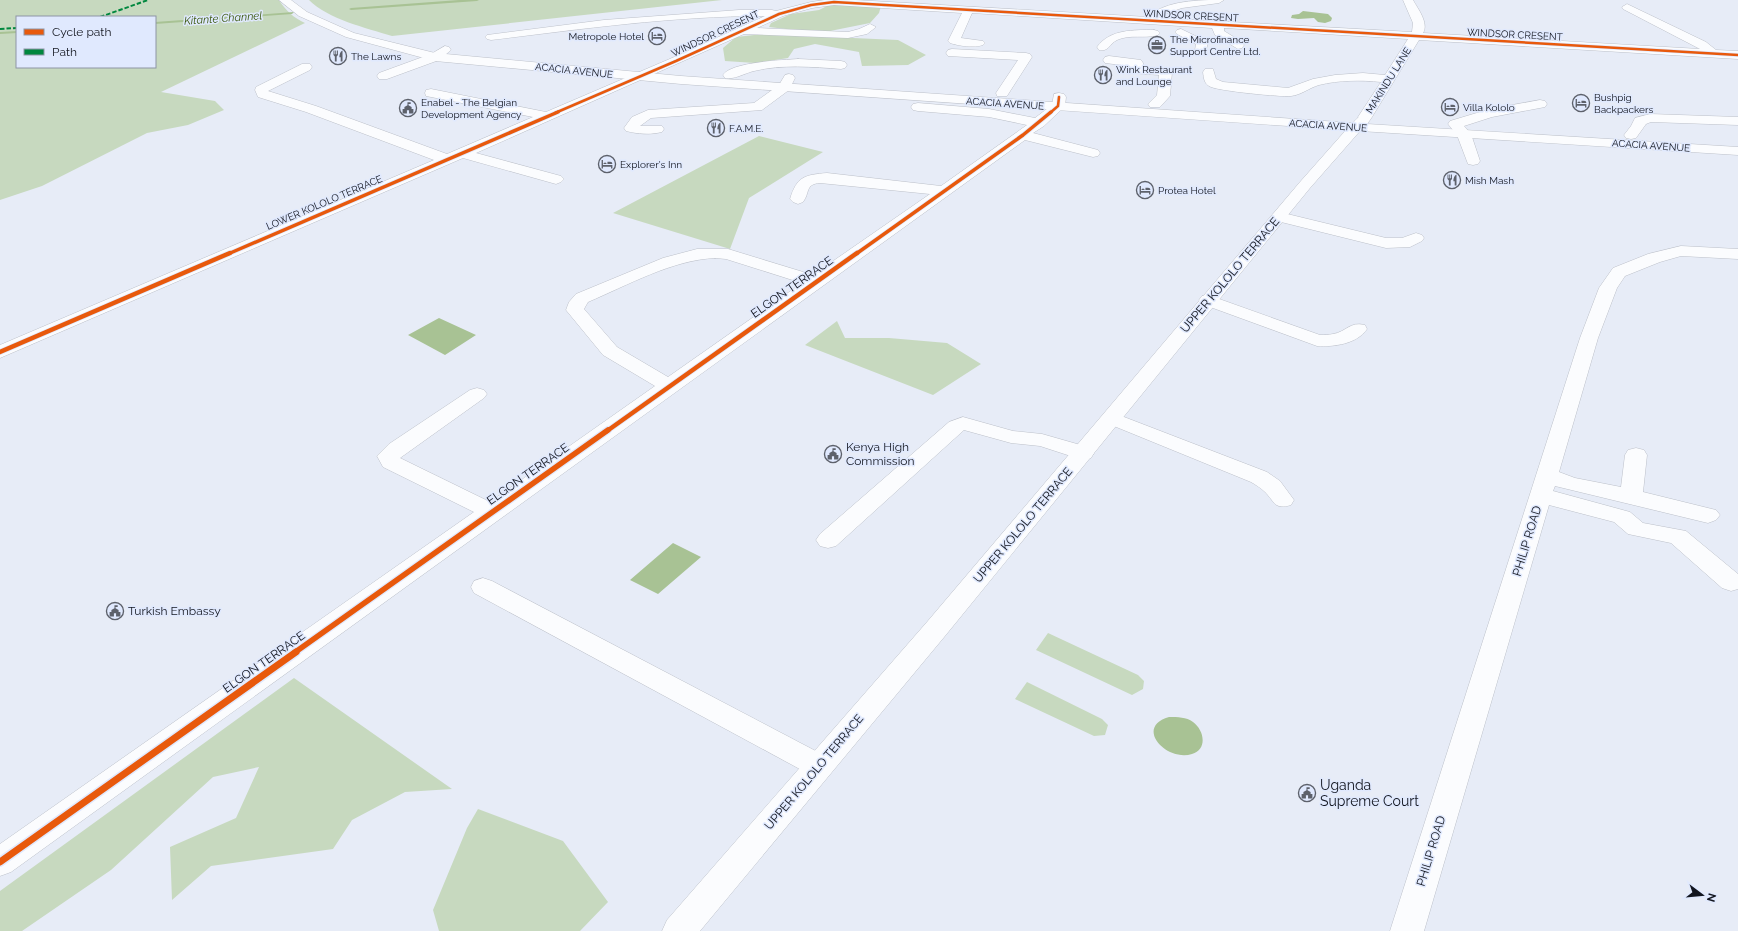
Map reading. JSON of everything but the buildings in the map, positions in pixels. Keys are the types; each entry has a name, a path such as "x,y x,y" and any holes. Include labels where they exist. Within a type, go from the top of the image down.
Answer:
{"street":[{"name":"ACACIA AVENUE","path":"284,0 303,14 350,36 440,53 638,77 786,82 1002,93 1058,102 1156,104 1361,122"},
{"path":"931,0 954,0"},
{"path":"1150,21 1154,15 1164,10 1219,0"},
{"name":"MAKINDU LANE","path":"1361,122 1390,79 1419,30 1419,23 1408,0"},
{"name":"WINDSOR CRESENT","path":"656,69 779,14 812,5 838,1 968,11 1150,21 1182,28 1217,25 1329,38 1415,37 1738,55"},
{"path":"716,4 730,6 739,13"},
{"name":"ACACIA AVENUE","path":"313,5 334,17 357,26 440,53 729,74 786,82 1459,129 1738,151"},
{"path":"1627,7 1702,45 1713,54"},
{"path":"968,11 954,41 998,45"},
{"path":"491,37 604,23 739,13 779,14"},
{"path":"1217,25 1220,33 1238,45"},
{"path":"740,31 848,35 863,32 870,27"},
{"path":"1103,47 1112,38 1128,34 1182,28 1202,43 1200,50"},
{"path":"384,76 440,53"},
{"path":"952,53 1026,57 1002,93"},
{"path":"1109,60 1137,63 1136,70 1166,72 1163,96 1156,104"},
{"path":"729,74 745,68 789,62 841,65"},
{"path":"306,67 261,90 262,94 454,156 556,179"},
{"name":"LOWER KOLOLO TERRACE","path":"0,352 656,69"},
{"path":"1209,72 1210,80 1219,85 1288,92 1296,92 1315,83 1336,78 1363,76 1390,79"},
{"path":"658,129 640,130 631,128 637,120 648,114 757,107 786,82"},
{"path":"430,93 546,116"},
{"name":"ELGON TERRACE","path":"0,862 945,191 1031,129 1058,102"},
{"path":"1473,161 1459,129 1490,112 1540,104"},
{"path":"918,107 989,113 1093,153"},
{"path":"1631,134 1638,127 1640,121 1650,118 1738,121"},
{"name":"UPPER KOLOLO TERRACE","path":"679,931 1083,453 1208,300 1361,122"},
{"name":"ACACIA AVENUE","path":"1459,129 1631,134 1738,142"},
{"path":"798,199 802,184 808,178 827,178 945,191"},
{"path":"1279,217 1386,243 1404,243 1416,238"},
{"name":"PHILIP ROAD","path":"1407,931 1589,338 1608,288 1619,272 1654,258 1681,251 1738,254"},
{"path":"670,386 610,351 575,310 578,302 582,298 669,262 697,254 728,254 816,282"},
{"path":"1208,300 1317,340 1333,342 1358,329"},
{"path":"477,394 388,456 391,462 492,512"},
{"path":"1111,418 1259,477 1272,486 1283,500"},
{"path":"828,540 956,426 963,423 1011,437 1042,440 1083,453"},
{"path":"1631,496 1636,455"},
{"path":"1544,485 1571,484 1631,496 1708,515"},
{"path":"1544,485 1622,517 1636,529 1678,537 1731,582"},
{"path":"483,587 819,766"}],"shaded area":[{"path":"0,0 279,0 290,14 305,23 161,92 215,101 224,110 188,125 147,133 42,186 0,200"},
{"path":"309,0 722,0 392,36 337,18 326,13"},
{"path":"829,5 881,6 879,13 870,23 820,33 769,27 771,23 791,14 819,10"},
{"path":"1303,11 1328,14 1332,18 1331,21 1325,23 1318,22 1314,18 1291,18 1292,15 1299,14"},
{"path":"763,34 898,40 926,55 908,65 862,66 859,52 815,44 794,49 788,58 755,63 725,61 723,48 736,37"},
{"path":"759,136 823,152 749,198 730,249 613,213"},
{"path":"439,318 476,335 445,355 408,335"},
{"path":"837,321 845,338 889,338 947,343 981,364 933,395 805,345"},
{"path":"673,543 701,557 658,594 630,580"},
{"path":"1048,633 1138,675 1144,681 1143,689 1132,695 1036,650"},
{"path":"294,678 452,789 405,792 352,820 333,849 211,866 172,900 170,847 236,818 259,767 213,777 111,870 22,931 0,931 0,891"},
{"path":"1027,682 1102,719 1108,725 1105,735 1094,736 1015,699"},
{"path":"1169,717 1185,718 1197,725 1203,739 1197,752 1182,755 1173,753 1164,748 1158,742 1154,735 1154,728 1159,722"},
{"path":"478,809 563,841 608,902 580,931 439,931 433,910 467,828"}],"waterway":[{"name":"Kitante Channel","path":"351,9 477,0"},
{"name":"Kitante Channel","path":"156,23 292,13"},
{"name":"Kitante Channel","path":"0,33 16,32"}],"marked path":[{"path":"103,16 148,0"},
{"path":"0,29 16,28"}],"cycle path":[{"path":"0,352 676,61 779,14 811,5 834,2 1738,55"},
{"path":"0,862 1023,135 1058,106 1059,97"}],"place":[{"name":"Metropole Hotel","path":"657,36"},
{"name":"The Microfinance Support Centre Ltd.","path":"1157,45"},
{"name":"The Lawns","path":"338,56"},
{"name":"Wink Restaurant and Lounge","path":"1103,75"},
{"name":"Bushpig Backpackers","path":"1581,103"},
{"name":"Villa Kololo","path":"1450,107"},
{"name":"Enabel - The Belgian Development Agency","path":"408,108"},
{"name":"F.A.M.E.","path":"716,128"},
{"name":"Explorer's Inn","path":"607,164"},
{"name":"Mish Mash","path":"1452,180"},
{"name":"Protea Hotel","path":"1145,190"},
{"name":"Kenya High Commission","path":"833,454"},
{"name":"Turkish Embassy","path":"115,611"},
{"name":"Uganda Supreme Court","path":"1307,793"}]}
